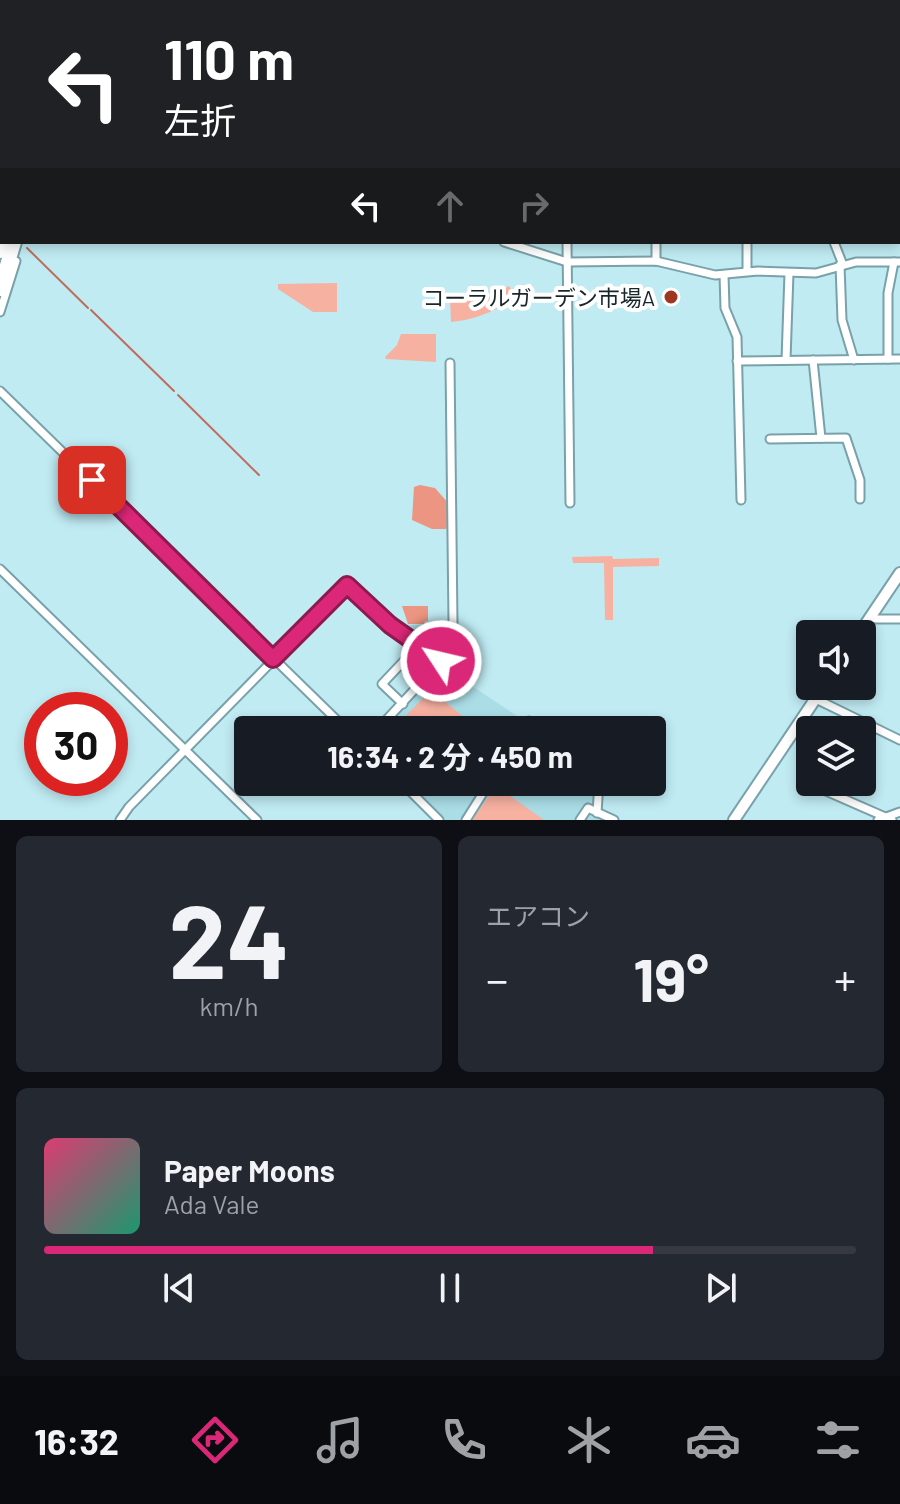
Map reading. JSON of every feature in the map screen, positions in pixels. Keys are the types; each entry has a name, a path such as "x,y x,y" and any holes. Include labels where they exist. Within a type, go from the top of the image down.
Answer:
{"highway":[{"path":"0,289 13,244"}],"main road":[{"path":"869,619 900,573"},
{"path":"734,820 815,700"}],"street":[{"path":"0,312 20,244"},
{"path":"510,244 567,262 656,261 724,275 747,271 816,273 842,265 897,262 888,293 888,359"},
{"path":"567,244 570,503"},
{"path":"656,244 656,261"},
{"path":"747,244 747,271"},
{"path":"835,244 842,265 842,320 854,360"},
{"path":"786,360 789,273"},
{"path":"724,275 725,308 737,337 741,500"},
{"path":"737,361 900,359"},
{"path":"813,360 821,438"},
{"path":"391,716 441,661 453,623 450,363"},
{"path":"0,391 332,716"},
{"path":"770,439 846,438 860,480 860,499"},
{"path":"0,569 257,820"},
{"path":"120,820 185,749 347,585 390,625 441,661"},
{"path":"869,619 900,619"},
{"path":"403,704 382,684 418,646"},
{"path":"818,700 900,740"},
{"path":"415,796 439,820"},
{"path":"466,820 481,796"},
{"path":"597,813 598,796"},
{"path":"836,796 885,819 900,812"},
{"path":"580,820 588,808 614,820"}],"shaded area":[{"path":"337,283 337,312 313,312 278,289 278,284"},
{"path":"532,285 494,310 451,322 450,298 475,297 476,303 509,286 515,295"},
{"path":"401,334 436,334 436,362 386,359"},
{"path":"414,487 435,488 449,504 446,529 432,529 412,520"},
{"path":"612,556 613,559 659,558 659,566 613,567 613,620 605,620 604,563 573,563 572,557"},
{"path":"402,606 428,606 428,621 408,624"},
{"path":"425,621 441,622 438,641 445,644 441,658 413,640 408,625 424,625"},
{"path":"442,666 517,716 392,716"},
{"path":"431,690 462,716 406,716"},
{"path":"419,796 478,796 462,820 442,820"},
{"path":"483,796 597,796 596,813 605,820 467,820"},
{"path":"489,796 510,796 544,820 472,820"}],"waterway":[{"path":"27,248 88,308"},
{"path":"91,310 174,391"},
{"path":"178,395 259,475"}],"place":[{"name":"コーラルガーデン市場A","path":"671,297"}],"route":[{"path":"92,480 273,659 347,585 390,625 441,661"}]}
